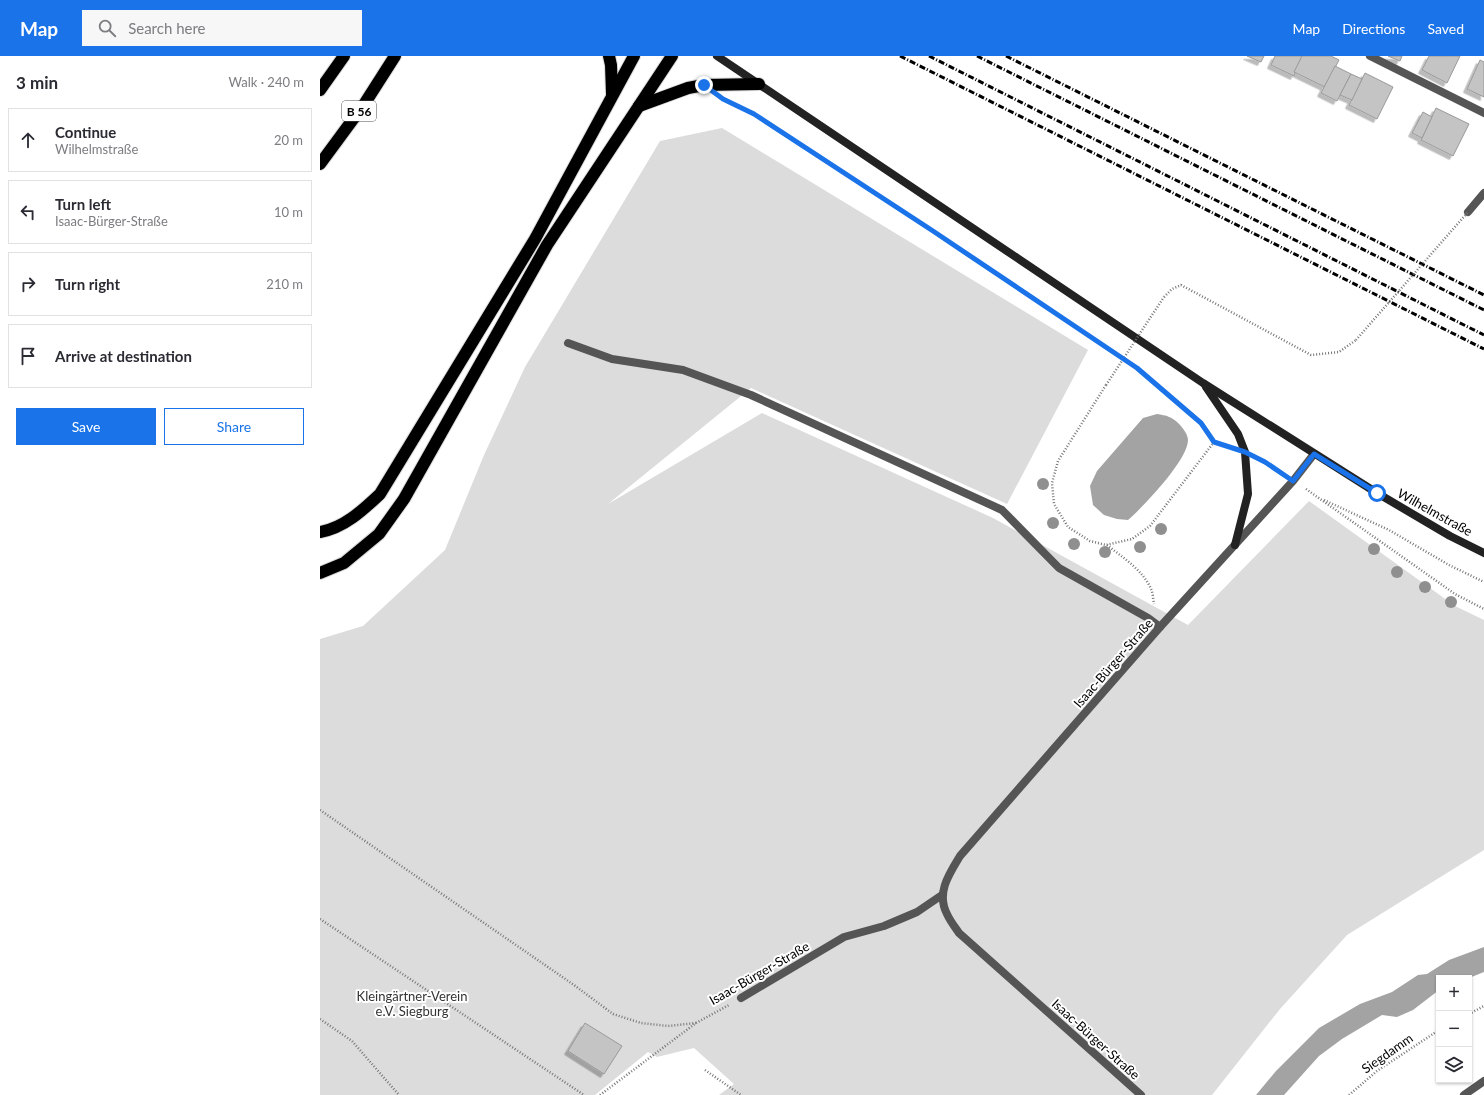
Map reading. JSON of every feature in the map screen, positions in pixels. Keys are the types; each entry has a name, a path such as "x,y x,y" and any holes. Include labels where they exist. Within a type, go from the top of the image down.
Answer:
{"highway":[{"path":"320,90 344,56"},
{"name":"B 56","path":"320,164 364,103 395,56"},
{"path":"609,56 611,65 612,96"},
{"path":"320,532 326,531 357,516 380,494 535,239 634,56"},
{"path":"320,573 344,563 379,534 404,499 547,245 672,56"},
{"path":"639,106 688,88 704,85 759,84"}],"main road":[{"name":"Wilhelmstraße","path":"717,56 1203,383 1314,454 1450,536 1484,553"},
{"path":"1203,383 1238,434 1245,452 1248,494 1235,545"}],"street":[{"path":"1370,56 1484,113"},
{"path":"1468,212 1484,194"},
{"path":"568,342 612,359 683,370 751,395 1002,510 1059,568 1148,618 1160,627"},
{"name":"Isaac-Bürger-Straße","path":"1141,1095 959,933 946,914 942,895 948,875 960,856 1160,627 1293,481 1314,454"},
{"name":"Isaac-Bürger-Straße","path":"741,998 844,937 884,926 917,912 942,895"},
{"path":"1464,1095 1484,1081"}],"path":[{"path":"729,102 761,119 933,231 1137,368 1201,423 1214,442 1245,452 1265,462 1318,497 1455,594 1484,609"},
{"path":"1148,618 1154,609 1152,590 1146,579 1134,566 1106,545 1090,541 1068,527 1054,504 1052,483 1058,461 1164,297 1172,289 1181,285 1311,354 1338,352 1356,340 1468,212"},
{"path":"1106,545 1132,539 1150,526 1214,442"},
{"path":"1318,497 1389,530 1449,565 1484,582"},
{"path":"320,810 574,985 613,1014 641,1023 668,1026 696,1023"},
{"path":"320,919 584,1095"},
{"name":"Isaac-Bürger-Straße","path":"600,1095 696,1023 741,998"},
{"path":"1472,1012 1484,1006"},
{"path":"320,1019 352,1041 399,1095"},
{"name":"Siegdamm","path":"1349,1095 1377,1071 1436,1032"},
{"path":"705,1070 742,1095"}],"green space":[{"name":"Kleingärtner-Verein e.V. Siegburg","path":"722,128 1088,350 1007,504 751,388 608,504 762,413 993,518 1188,625 1309,501 1455,606 1484,620 1484,850 1347,935 1280,1009 1212,1095 719,1095 734,1084 694,1048 657,1057 648,1052 595,1095 320,1095 320,639 363,626 445,550 484,455 525,367 660,141"}],"shaded area":[{"path":"1157,414 1172,418 1186,433 1188,440 1186,449 1181,459 1164,483 1128,520 1117,519 1104,515 1093,505 1090,486 1097,471 1143,418"},
{"path":"1484,947 1484,972 1472,977 1472,975 1436,975 1436,992 1413,1010 1397,1017 1382,1015 1342,1039 1319,1056 1284,1095 1256,1095 1276,1071 1319,1028 1360,1004 1392,992 1418,975 1427,974 1449,960"}],"building":[{"path":"1247,56 1264,56 1261,62"},
{"path":"1275,56 1302,56 1294,76 1271,65"},
{"path":"1302,56 1331,56 1339,60 1325,87 1294,72"},
{"path":"1388,56 1402,56 1400,61"},
{"path":"1429,56 1460,56 1447,83 1422,70"},
{"path":"1480,60 1484,62 1484,97 1467,89"},
{"path":"1335,66 1351,74 1337,101 1321,93"},
{"path":"1365,73 1393,87 1377,119 1349,105"},
{"path":"1351,74 1362,79 1352,100 1340,95"},
{"path":"1436,108 1469,124 1453,156 1421,140"},
{"path":"1423,112 1432,117 1422,138 1412,133"},
{"path":"585,1023 622,1046 604,1074 568,1051"}],"railway":[{"path":"900,56 1484,349"},
{"path":"929,56 1484,335"},
{"path":"977,56 1484,310"},
{"path":"1006,56 1484,295"}],"route":[{"path":"704,85 723,99 754,114 933,231 1137,368 1201,423 1214,442 1245,452 1265,462 1293,481 1314,454 1377,493"}]}
